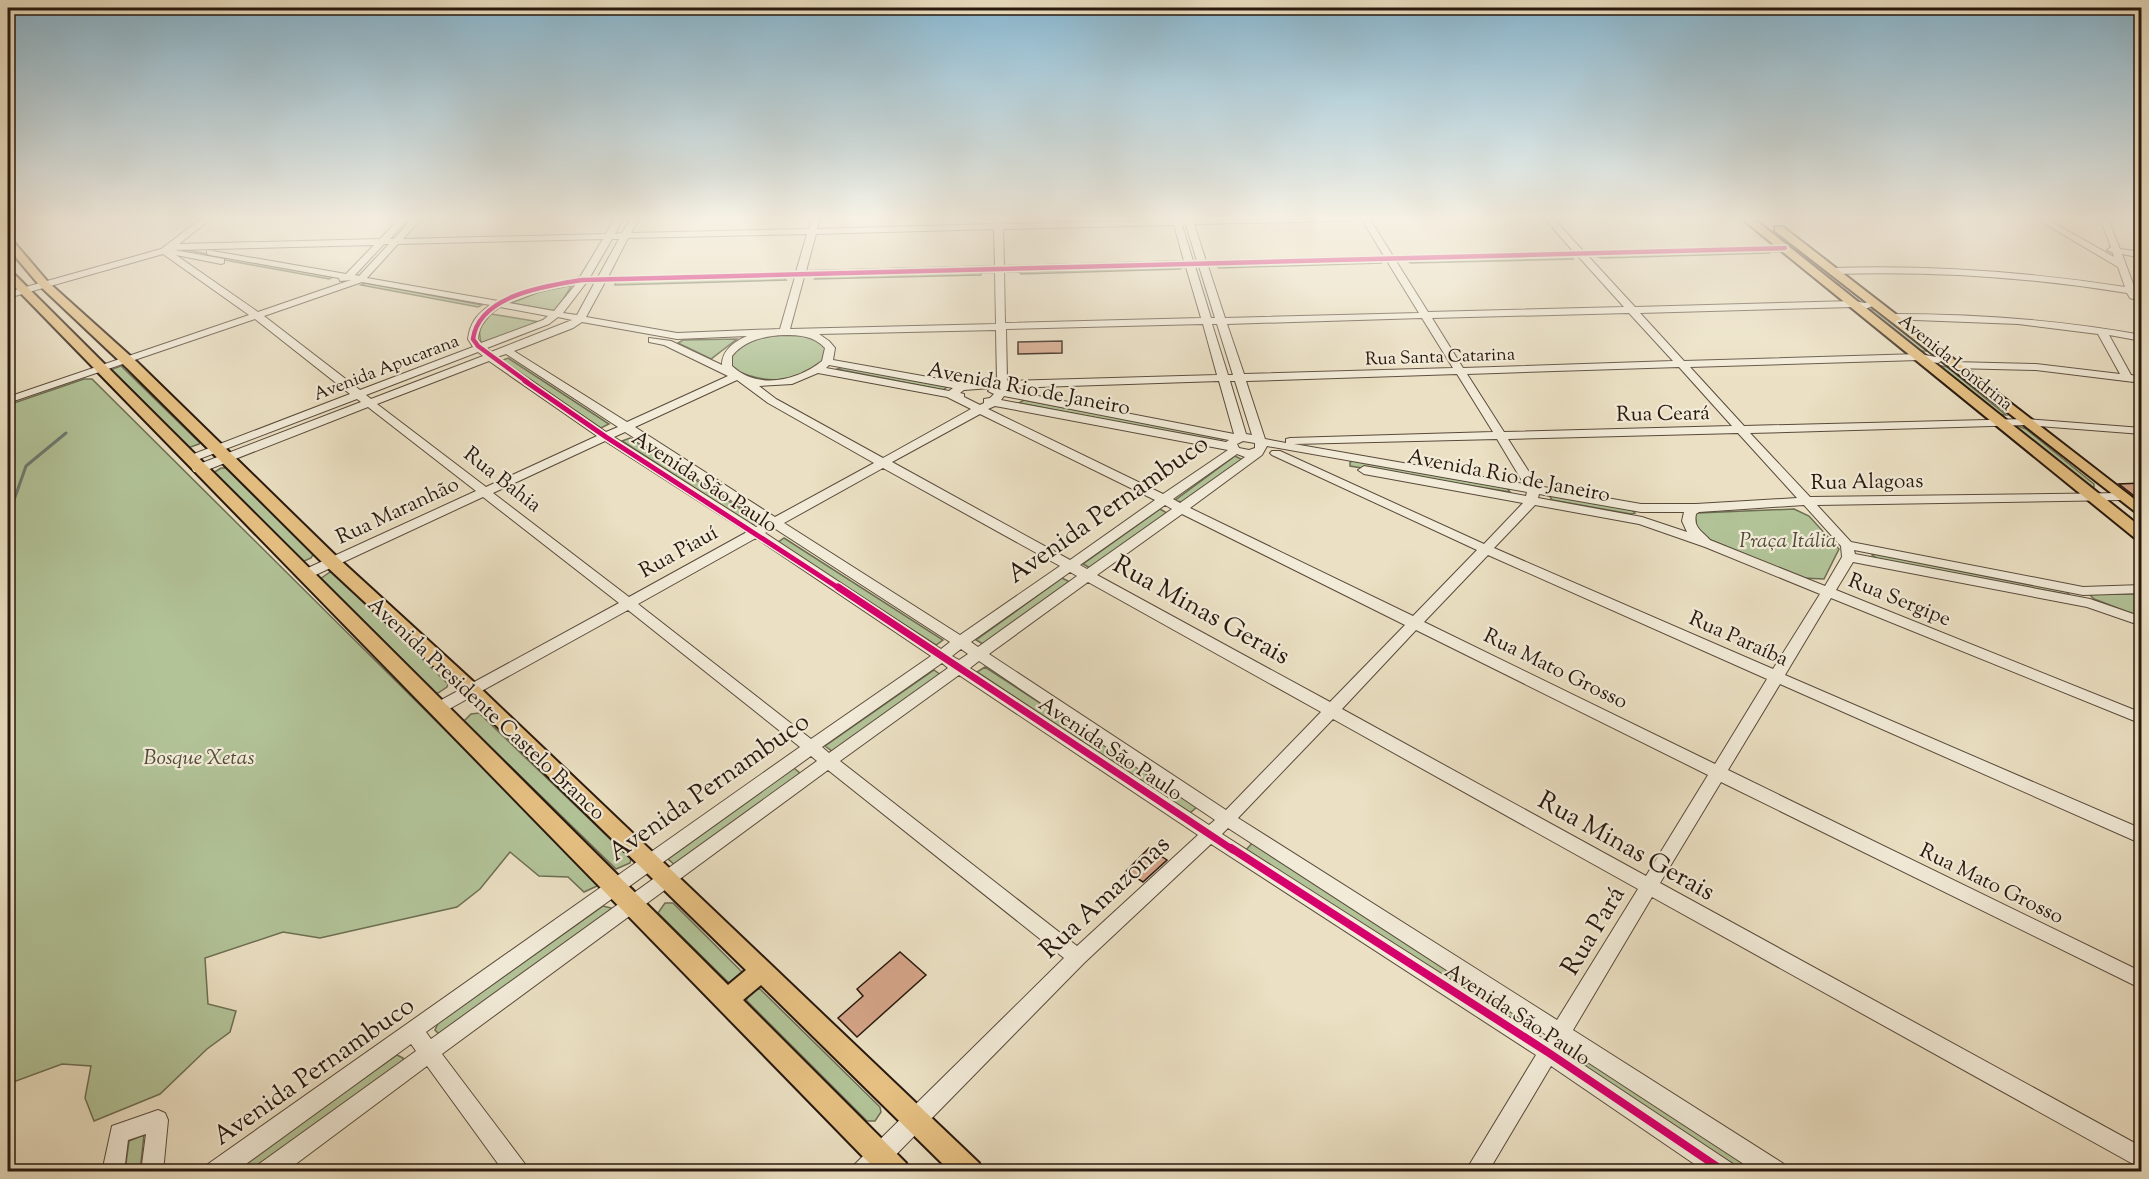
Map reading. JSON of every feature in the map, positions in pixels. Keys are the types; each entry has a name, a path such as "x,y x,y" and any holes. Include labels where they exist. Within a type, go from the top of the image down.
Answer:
{"main road":[{"path":"10,277 33,273"},
{"name":"Avenida Presidente Castelo Branco","path":"33,273 123,357 332,562 471,690 970,1172"},
{"name":"Avenida Londrina","path":"1815,273 2142,536"},
{"name":"Avenida Londrina","path":"1836,273 2142,513"},
{"name":"Avenida Presidente Castelo Branco","path":"10,277 897,1172"},
{"path":"27,294 42,292 48,288"},
{"path":"726,1000 762,971"}],"street":[{"path":"48,288 94,273"},
{"name":"Rua Bahia","path":"197,273 628,603 828,761"},
{"path":"283,273 335,283"},
{"path":"310,273 494,308 557,315 677,336 1853,304 1865,306 1875,303"},
{"path":"8,400 97,366 348,281 355,273"},
{"path":"361,279 367,273"},
{"name":"Avenida Apucarana","path":"194,464 485,352 557,315 586,273"},
{"path":"580,319 603,273"},
{"path":"785,332 800,273"},
{"path":"485,352 474,341 473,334 479,321 494,308 537,289 582,280 597,284 998,273"},
{"path":"998,394 1001,326 999,273"},
{"path":"1193,273 1225,380 1237,443 1244,454 1260,446"},
{"path":"1206,273 1260,446"},
{"path":"1399,273 1501,436 1533,496"},
{"path":"1597,273 1807,501 1848,551 2087,597 2142,622"},
{"path":"1941,273 2137,295"},
{"path":"2125,273 2137,295"},
{"path":"253,314 335,283 361,279 494,308 546,322 667,343 737,376 772,382 804,376"},
{"path":"8,295 27,294"},
{"path":"1893,317 1954,316 2015,320 2142,338"},
{"name":"Avenida Apucarana","path":"485,352 506,349 569,326 580,319"},
{"path":"823,340 837,330"},
{"path":"2102,331 2127,378"},
{"path":"772,401 771,396 778,388 817,370 827,362 830,348 823,340 785,332 748,339 732,349 725,360 726,367 772,401 1070,566"},
{"path":"667,343 677,336"},
{"name":"Avenida São Paulo","path":"506,349 961,642 1227,819 1776,1172"},
{"name":"Avenida São Paulo","path":"485,352 606,437 755,532 1209,834 1549,1053 1725,1172"},
{"name":"Rua Santa Catarina","path":"998,394 1240,379 1919,357 1947,361"},
{"path":"1947,361 2036,367 2142,380"},
{"name":"Avenida Rio de Janeiro","path":"827,362 962,386 1237,443"},
{"path":"8,391 97,366"},
{"name":"Avenida Rio de Janeiro","path":"817,370 951,395 998,394"},
{"name":"Rua Maranhão","path":"304,575 737,376"},
{"path":"951,395 962,386"},
{"name":"Rua Piauí","path":"437,709 979,410 998,394"},
{"name":"Rua Mato Grosso","path":"951,395 1181,506 2142,981"},
{"path":"2026,422 2142,431"},
{"name":"Rua Ceará","path":"1260,446 1325,441 2026,422"},
{"path":"1325,441 1325,464"},
{"path":"1237,443 1260,446"},
{"name":"Avenida Pernambuco","path":"218,1171 649,861 1166,499 1237,443"},
{"name":"Avenida Rio de Janeiro","path":"1260,446 1276,453 1325,464 1642,515"},
{"name":"Avenida Rio de Janeiro","path":"1260,446 1325,464"},
{"name":"Avenida Pernambuco","path":"267,1172 666,878 960,668 1260,446"},
{"name":"Rua Paraíba","path":"1325,464 1485,549 2142,837"},
{"name":"Rua Amazonas","path":"863,1172 1077,957 1227,819 1533,496"},
{"name":"Rua Alagoas","path":"1642,515 1696,508 1807,501 2120,496"},
{"path":"1696,508 1690,512 1688,523 1693,532 1710,544"},
{"name":"Rua Sergipe","path":"1642,515 2142,719"},
{"name":"Rua Pará","path":"1476,1172 1828,592 1848,551"},
{"name":"Rua Minas Gerais","path":"1070,566 2142,1159"},
{"path":"2087,597 2142,589"},
{"path":"828,761 1077,957"},
{"path":"522,953 539,971"},
{"path":"414,1032 517,1172"},
{"path":"113,1172 119,1133 158,1120 152,1172"}],"green space":[{"path":"296,273 333,277 329,279"},
{"path":"982,273 981,275 815,279 819,276"},
{"path":"783,277 786,280 615,285 616,282"},
{"path":"366,283 482,305 478,307 361,285"},
{"path":"572,285 556,311 511,303 544,290"},
{"path":"1868,309 1878,311 1927,351 1919,351"},
{"path":"491,314 540,322 481,344 479,329"},
{"path":"789,334 811,337 825,346 825,359 802,373 780,379 758,378 732,369 730,357 743,346 764,337"},
{"path":"737,339 711,359 678,343 683,340"},
{"path":"508,358 609,424 601,428 501,361"},
{"path":"1937,365 1947,367 2006,415 1996,414"},
{"path":"121,366 200,443 188,448 110,370"},
{"path":"843,367 947,387 943,390 837,369"},
{"name":"Bosque Xetas","path":"84,379 92,379 594,878 597,886 584,892 568,877 539,876 510,852 480,889 457,907 320,938 283,932 205,958 208,1004 236,1011 230,1032 207,1049 160,1094 94,1121 85,1098 91,1066 62,1064 8,1084 8,405"},
{"path":"1024,400 1223,439 1220,442 1019,403"},
{"path":"2018,426 2026,429 2094,484 2094,487 2090,487 2016,428"},
{"path":"630,438 760,521 752,525 622,441"},
{"path":"1235,456 1243,460 1183,502 1174,501"},
{"path":"1350,462 1507,488 1510,492 1350,466"},
{"path":"221,468 227,468 314,553 311,558 302,562 213,473"},
{"path":"1549,495 1632,510 1635,513 1552,500"},
{"path":"1160,509 1167,513 1090,568 1083,564"},
{"name":"Praça Itália","path":"1794,509 1809,516 1839,549 1824,579 1803,578 1708,539 1697,530 1695,514 1698,513"},
{"path":"784,538 943,640 936,645 777,543"},
{"path":"1873,553 2067,591 2069,595 1878,559 1872,555"},
{"path":"330,572 335,573 448,684 447,687 438,693 432,693 320,579"},
{"path":"1062,578 1070,582 983,644 976,640"},
{"path":"2141,594 2141,617 2094,599 2090,595"},
{"path":"985,667 1198,806 1190,813 977,672"},
{"path":"934,670 941,675 832,751 825,746"},
{"path":"479,713 631,859 630,863 616,869 464,721 471,714"},
{"path":"794,768 801,774 675,865 668,859"},
{"path":"1253,842 1531,1019 1524,1029 1246,850"},
{"path":"665,903 673,903 743,973 732,983 728,982 658,913"},
{"path":"603,906 611,908 609,914 439,1034 435,1030 438,1023"},
{"path":"760,989 880,1107 881,1112 875,1121 867,1121 747,1001 747,996 754,990"},
{"path":"397,1055 403,1058 403,1063 253,1171 238,1172 240,1166"},
{"path":"1591,1057 1768,1171 1743,1171 1585,1067"},
{"path":"144,1135 140,1171 125,1171 129,1141"}],"building":[{"path":"1062,341 1062,353 1018,354 1018,342"},
{"path":"2142,483 2142,502 2119,484"},
{"path":"1149,848 1167,860 1143,882 1126,871"},
{"path":"900,952 926,975 857,1037 838,1018 863,996 857,989"}],"waterway":[{"path":"8,517 26,466 66,433"}],"cycle path":[{"path":"844,273 582,280 535,290 498,304 484,314 475,326 473,339 489,356 606,437 755,532 1209,834 1549,1053 1725,1172"}]}
